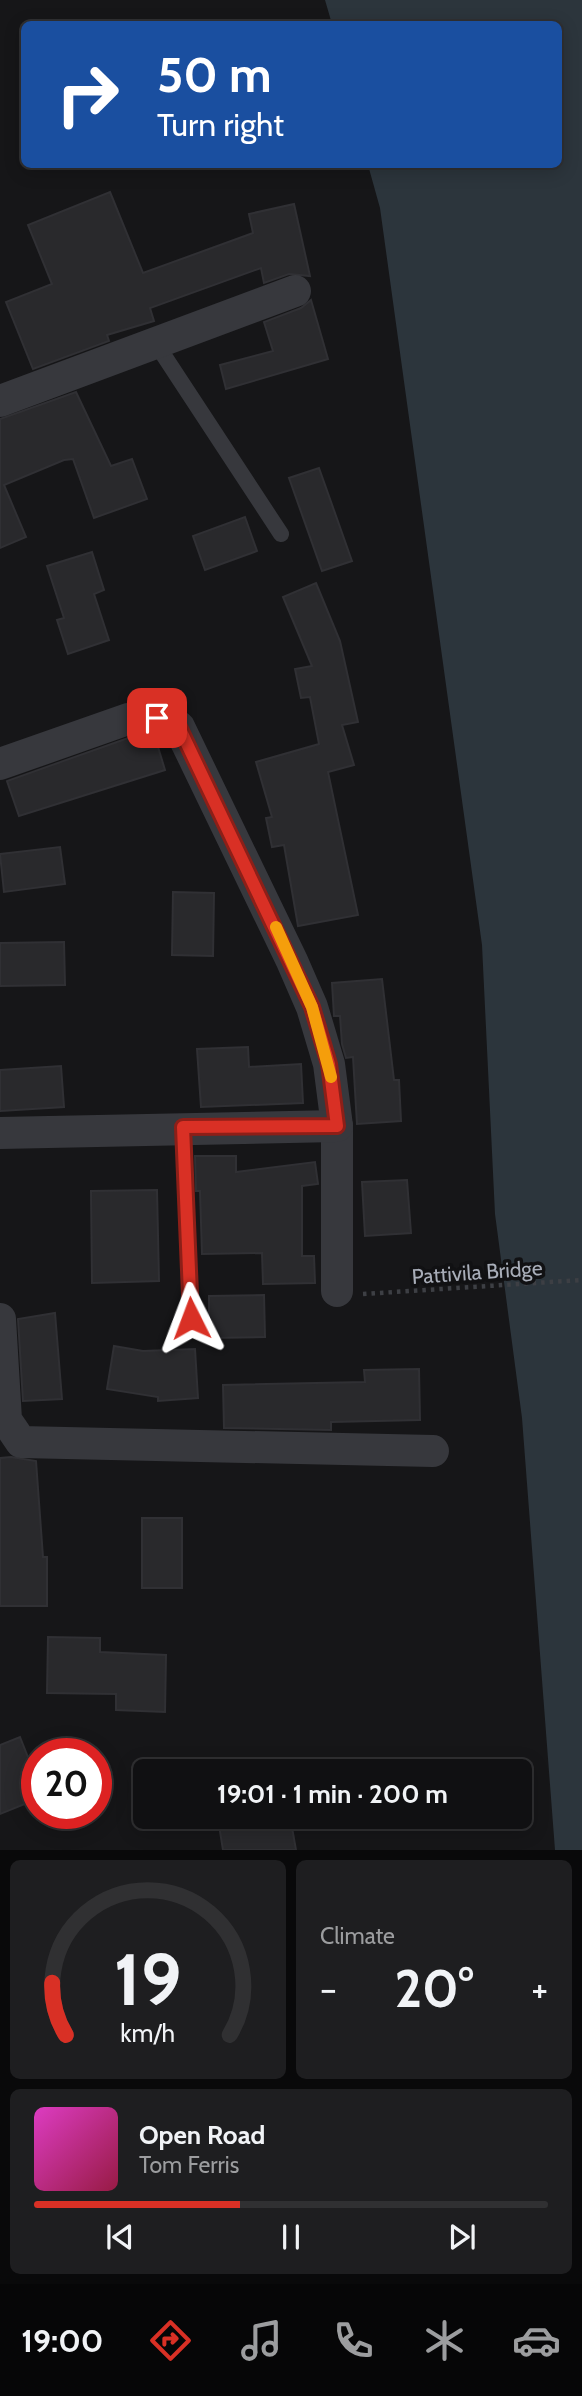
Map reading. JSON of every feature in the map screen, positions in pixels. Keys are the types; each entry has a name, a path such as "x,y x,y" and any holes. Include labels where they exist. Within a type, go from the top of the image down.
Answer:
{"street":[{"path":"0,401 295,291"},
{"path":"0,764 128,719 157,718 179,727 312,1007 329,1064 337,1126 337,1291"},
{"path":"0,1132 337,1126"},
{"path":"0,1319 6,1420 20,1442 433,1451"}],"lane":[{"path":"155,342 281,534"},
{"path":"183,1127 191,1318"}],"path":[{"name":"Pattivila Bridge","path":"374,1295 582,1280"}],"shaded area":[{"path":"325,0 582,0 582,1850 555,1850 522,1418 495,1214 482,945 380,208 369,168 562,168 562,21 331,21"}],"building":[{"path":"110,192 143,273 253,233 249,214 294,204 310,276 289,274 264,283 261,268 150,308 154,321 107,335 109,341 33,369 6,302 52,284 28,225"},
{"path":"311,300 328,359 226,389 220,365 273,351 264,322 301,308"},
{"path":"76,392 111,466 132,459 147,499 94,518 73,459 64,460 4,485 26,537 0,548 0,419"},
{"path":"319,468 352,561 322,571 289,478"},
{"path":"245,517 257,551 205,570 193,536"},
{"path":"92,552 104,590 94,594 109,640 68,654 57,620 64,618 47,566"},
{"path":"316,583 340,641 358,722 342,725 354,765 328,772 358,915 298,926 284,845 272,847 266,818 272,817 256,762 319,744 310,697 301,698 295,669 312,666 283,597"},
{"path":"131,737 155,737 165,770 19,816 7,781"},
{"path":"60,847 65,884 4,892 0,854"},
{"path":"173,892 214,893 213,956 172,955"},
{"path":"64,942 65,985 0,986 0,943"},
{"path":"382,979 394,1080 399,1080 401,1121 357,1124 353,1057 346,1058 340,1016 334,1016 332,983"},
{"path":"248,1047 249,1067 301,1064 303,1103 201,1107 197,1049"},
{"path":"61,1066 64,1107 0,1111 0,1070"},
{"path":"195,1156 236,1156 236,1172 315,1162 318,1184 302,1186 302,1256 314,1256 315,1283 263,1284 262,1253 202,1254 200,1191 196,1191"},
{"path":"407,1180 411,1233 365,1236 362,1182"},
{"path":"157,1190 159,1281 92,1283 91,1191"},
{"path":"264,1295 265,1337 209,1338 209,1296"},
{"path":"55,1313 62,1399 23,1401 18,1319"},
{"path":"114,1346 143,1351 195,1349 198,1398 158,1401 158,1397 107,1389"},
{"path":"419,1369 420,1420 331,1422 331,1430 224,1428 223,1385 365,1382 364,1370"},
{"path":"0,1458 36,1461 43,1557 47,1557 47,1606 0,1606"},
{"path":"142,1518 182,1518 182,1588 142,1588"},
{"path":"48,1637 100,1638 100,1652 166,1655 165,1712 116,1710 116,1694 47,1693"},
{"path":"20,1737 21,1740 21,1805 0,1814 0,1745"},
{"path":"220,1829 292,1829 296,1850 223,1850"}],"slow traffic":[{"path":"276,927 312,1007 331,1077"}],"route":[{"path":"157,718 179,727 292,961 312,1007 329,1064 337,1126 183,1127 191,1318"}]}
